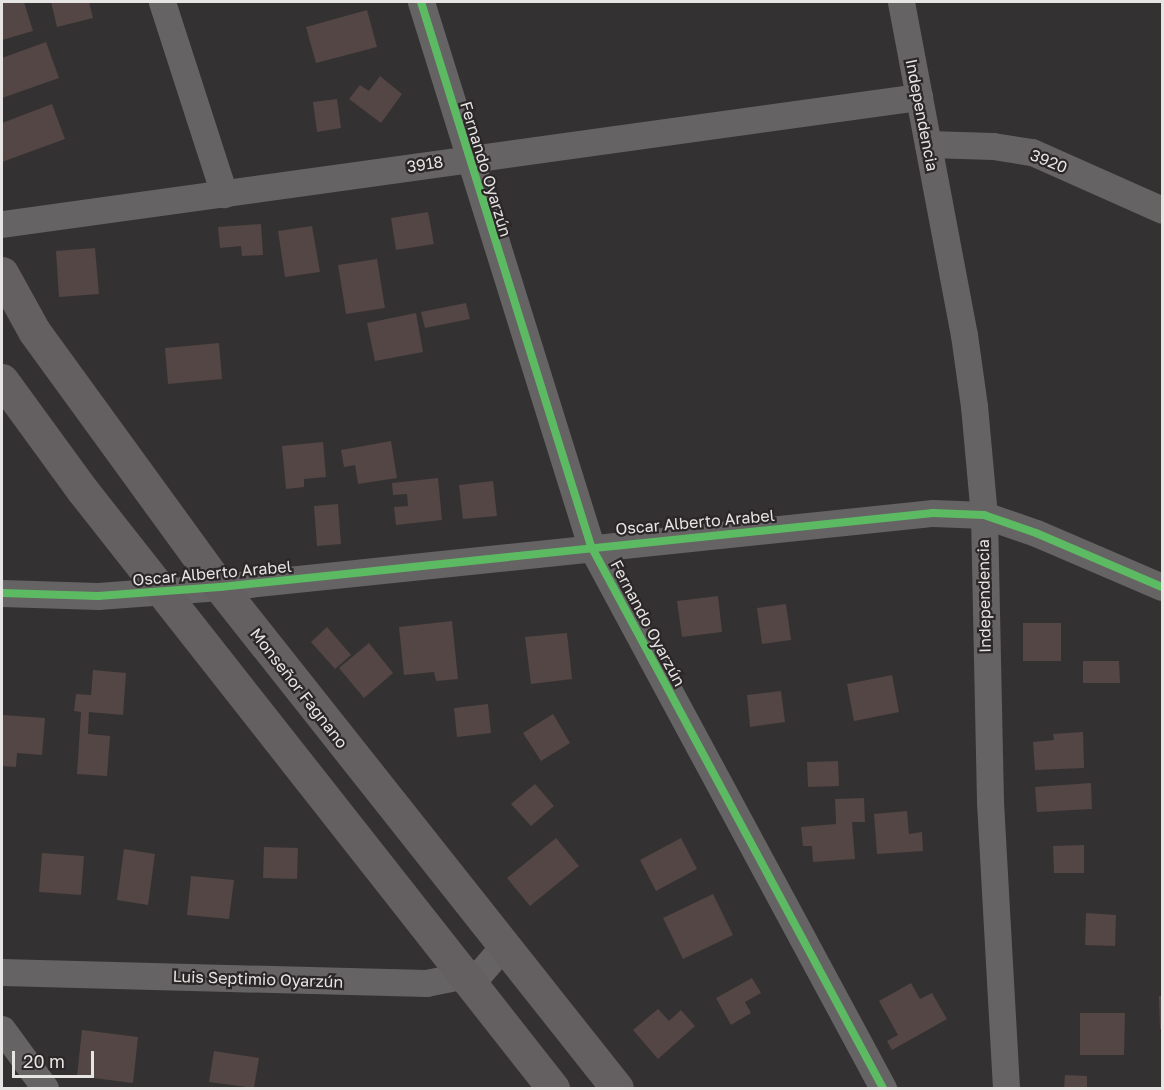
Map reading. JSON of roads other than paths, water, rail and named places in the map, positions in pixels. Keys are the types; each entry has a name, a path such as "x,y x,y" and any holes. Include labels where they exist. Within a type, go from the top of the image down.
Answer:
{"street":[{"path":"162,2 224,194"},
{"name":"Fernando Oyarzún","path":"421,2 591,546 883,1089"},
{"name":"Independencia","path":"901,2 964,335 984,515 990,790 1006,1089"},
{"name":"3918","path":"2,224 919,97"},
{"name":"3920","path":"928,144 993,146 1032,152 1162,210"},
{"name":"Monseñor Fagnano","path":"2,273 34,331 220,587 617,1089"},
{"path":"2,380 162,592 553,1089"},
{"name":"Oscar Alberto Arabel","path":"2,593 98,596 162,592 591,546 933,513 984,515 1036,533 1162,587"},
{"name":"Luis Septimio Oyarzún","path":"2,972 426,983 481,972 503,947"},
{"path":"2,1029 45,1089"}]}
